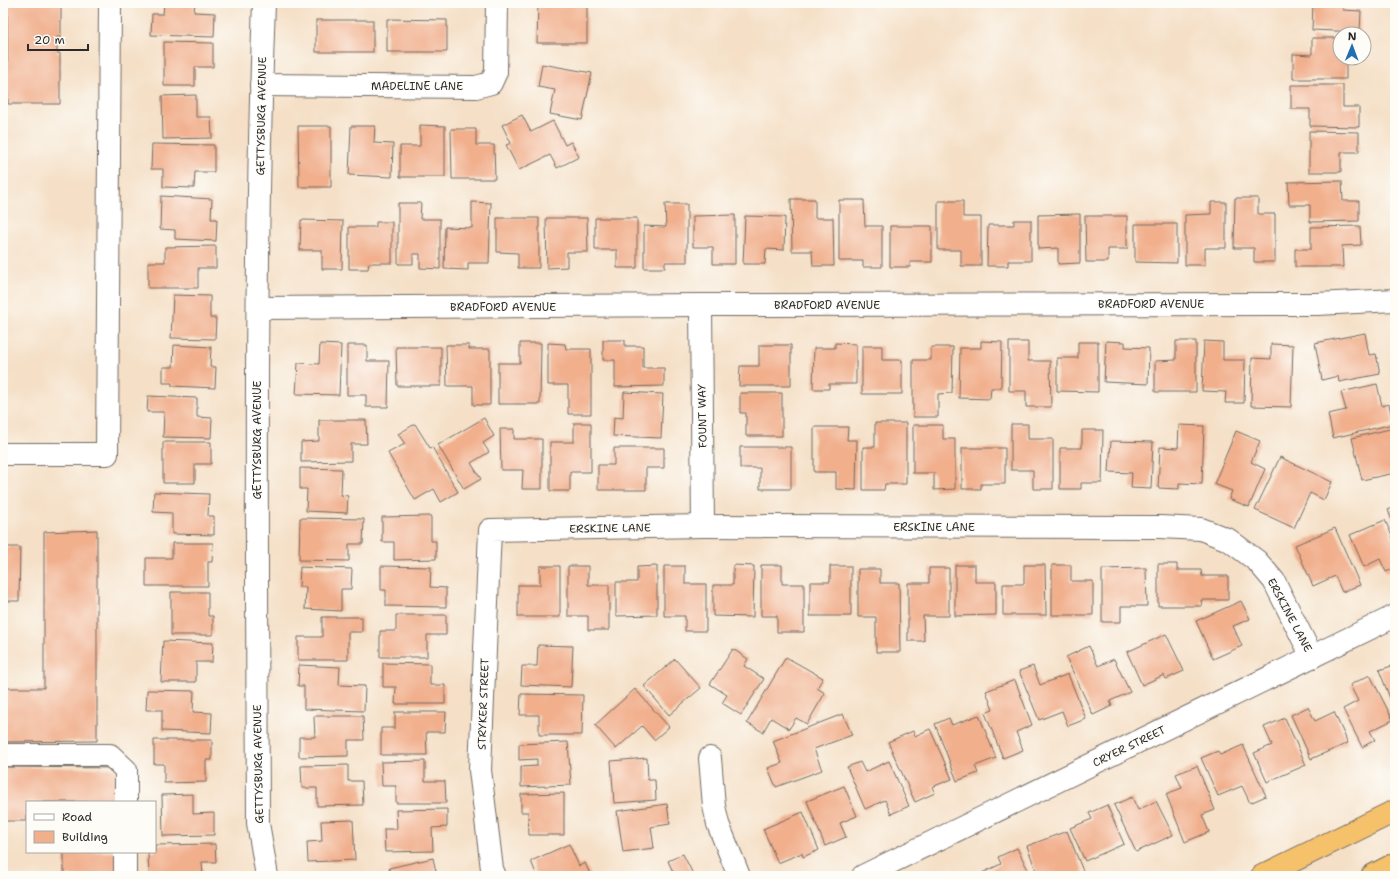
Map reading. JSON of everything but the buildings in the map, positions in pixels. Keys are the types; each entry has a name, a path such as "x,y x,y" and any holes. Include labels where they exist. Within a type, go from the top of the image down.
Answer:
{"highway":[{"path":"1262,876 1395,811"},
{"path":"1372,876 1395,864"},
{"path":"1387,876 1395,873"}],"street":[{"path":"3,454 107,454 110,3"},
{"name":"GETTYSBURG AVENUE","path":"264,3 261,85 258,308 258,822 267,876"},
{"name":"MADELINE LANE","path":"261,85 476,87 492,84 496,72 497,3"},
{"name":"BRADFORD AVENUE","path":"258,308 702,305 1317,304 1395,300"},
{"name":"FOUNT WAY","path":"702,305 703,526"},
{"name":"ERSKINE LANE","path":"490,530 703,526 1160,527 1201,529 1229,540 1257,561 1274,581 1312,657"},
{"name":"STRYKER STREET","path":"490,530 480,770 484,812 492,868 495,876"},
{"name":"CRYER STREET","path":"863,876 1395,616"},
{"path":"3,755 110,755 126,770 126,801"},
{"path":"710,758 714,806 718,824 738,876"},
{"path":"125,853 125,876"}]}
